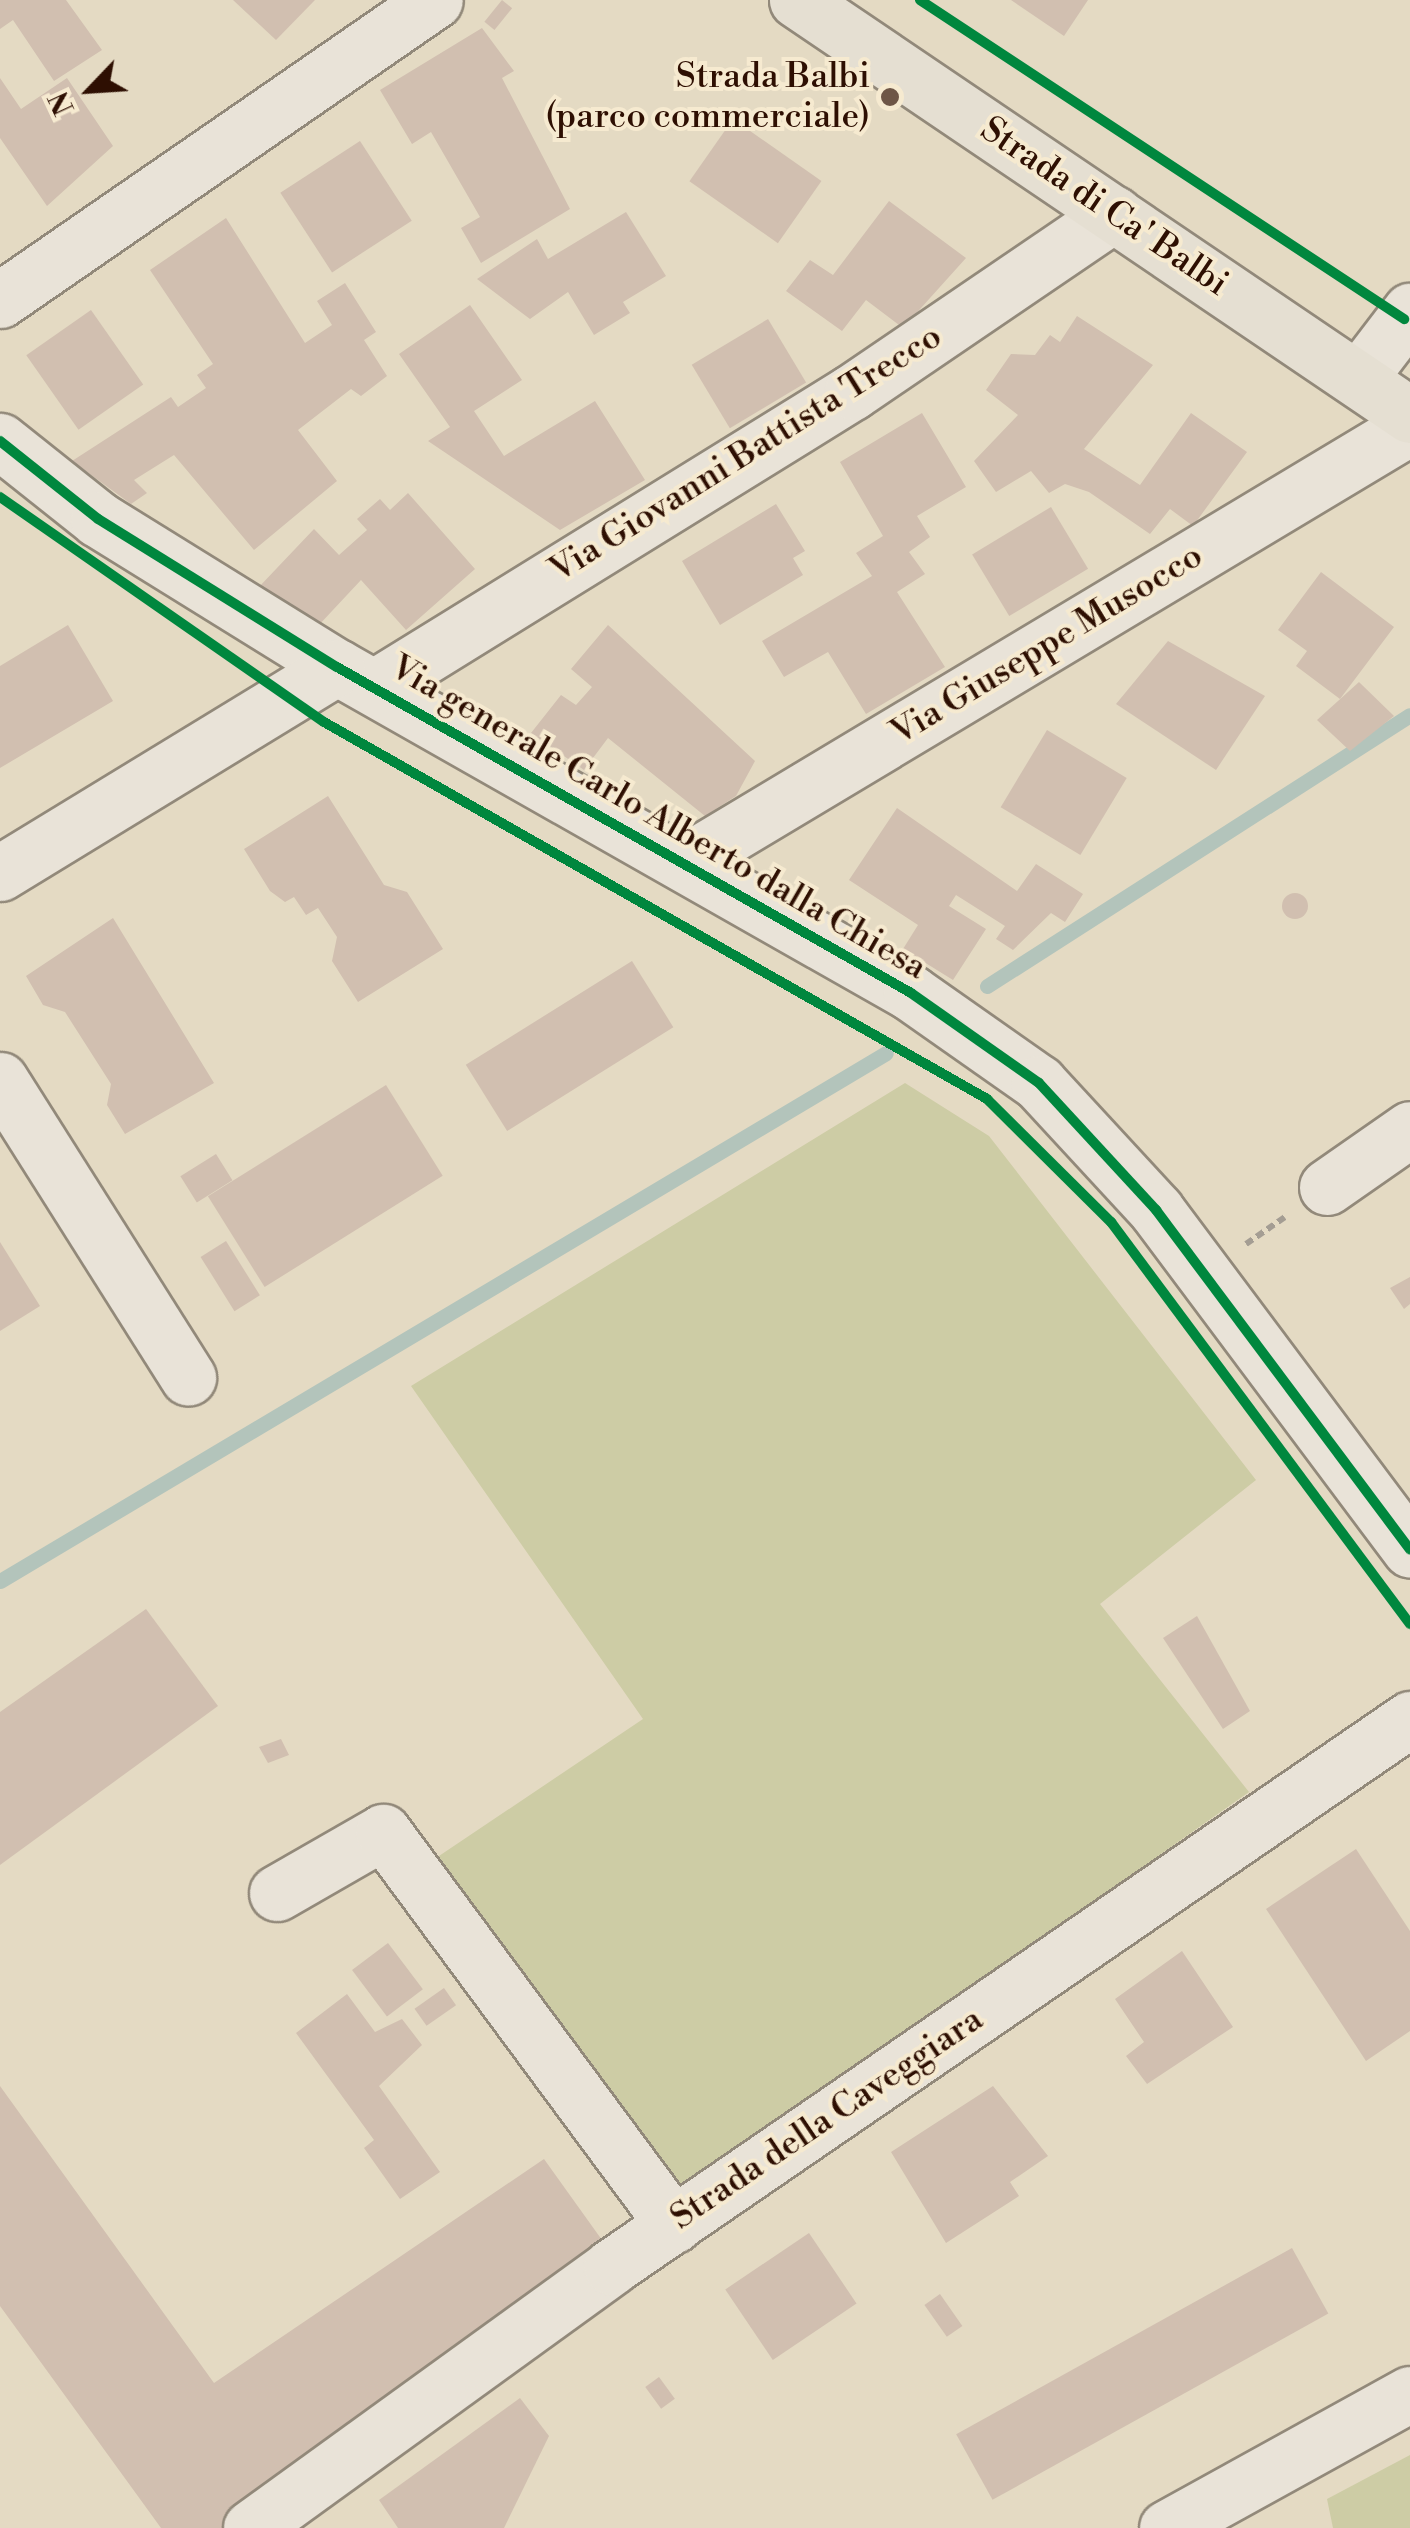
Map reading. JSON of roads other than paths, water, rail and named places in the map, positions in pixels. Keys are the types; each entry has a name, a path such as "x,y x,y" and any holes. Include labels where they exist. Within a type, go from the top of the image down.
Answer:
{"main road":[{"name":"Strada di Ca' Balbi","path":"797,0 1410,415"}],"street":[{"path":"0,300 435,0"},
{"name":"Via Giovanni Battista Trecco","path":"0,873 356,677 852,392 1114,214"},
{"path":"1358,379 1410,311"},
{"name":"Via Giuseppe Musocco","path":"683,862 1410,426"},
{"name":"Via generale Carlo Alberto dalla Chiesa","path":"0,441 98,519 356,677 910,993 1039,1083 1204,1274 1410,1550"},
{"path":"0,1080 188,1377"},
{"path":"1327,1187 1410,1129"},
{"name":"Strada della Caveggiara","path":"251,2528 674,2225 1410,1719"},
{"path":"276,1893 383,1832 674,2225"},
{"path":"1166,2528 1410,2394"}],"waterway":[{"path":"987,986 1410,715"},
{"path":"0,1581 886,1053"}],"place":[{"name":"Strada Balbi (parco commerciale)","path":"890,97"}]}
